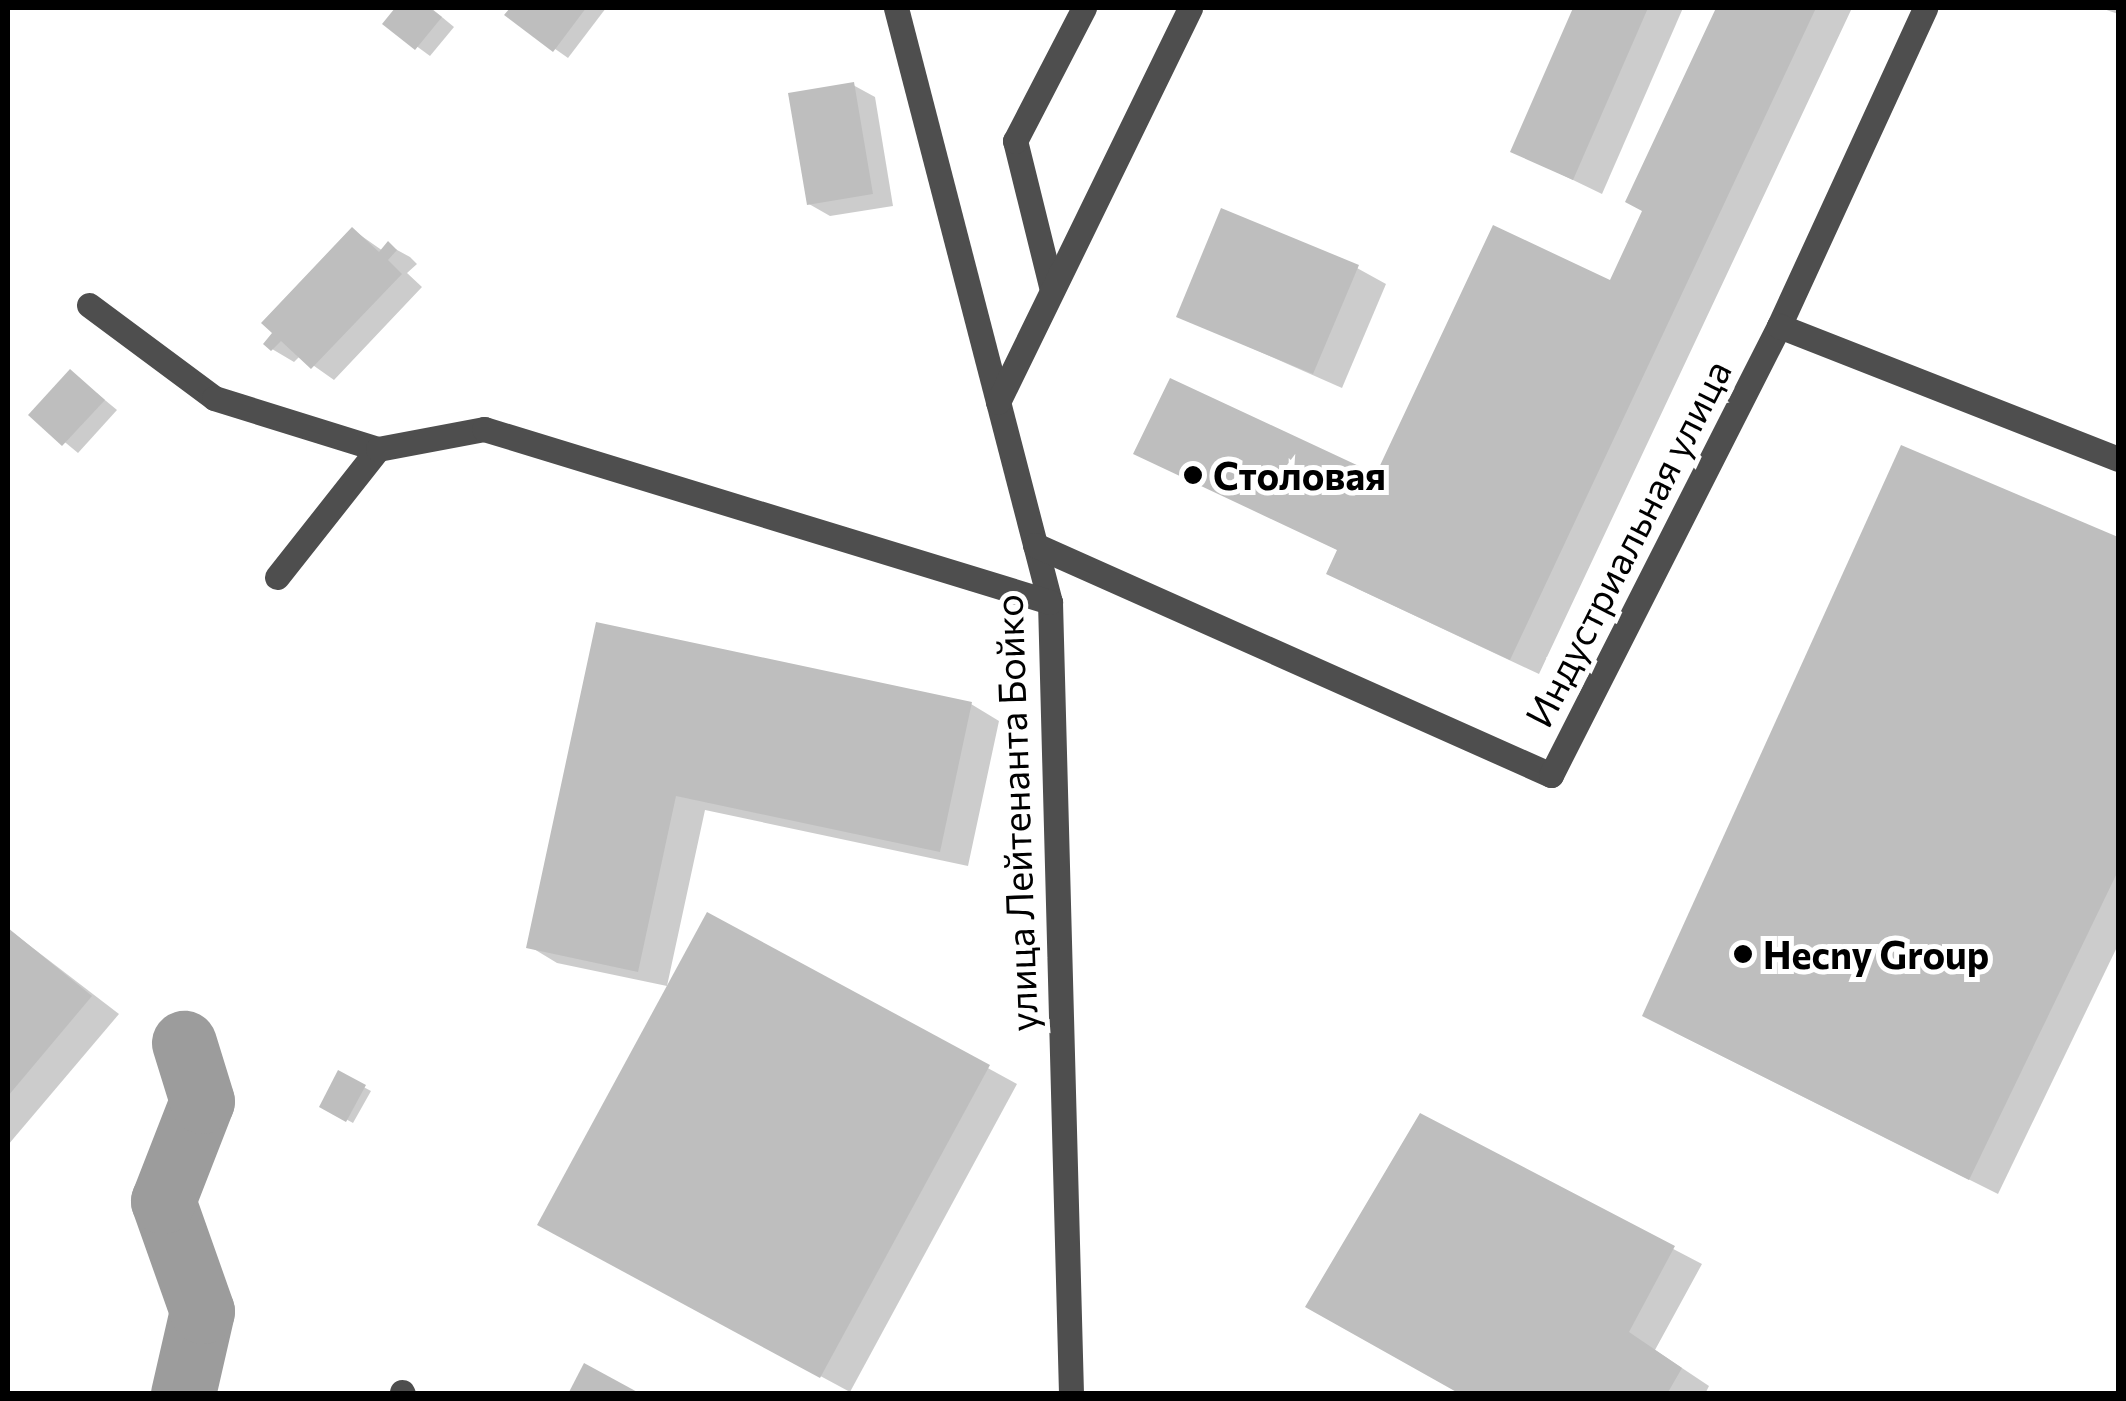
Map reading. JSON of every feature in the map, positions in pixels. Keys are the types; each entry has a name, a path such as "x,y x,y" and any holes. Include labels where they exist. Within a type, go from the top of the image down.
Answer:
{"street":[{"name":"улица Лейтенанта Бойко","path":"896,8 1050,602 1071,1394"},
{"path":"1052,290 1015,141 1084,8"},
{"path":"998,402 1190,8"},
{"path":"1925,8 1779,326 2118,460"},
{"path":"89,305 214,398 378,450 484,428 1050,602"},
{"name":"Индустриальная улица","path":"1035,544 1551,776 1779,326"},
{"path":"278,577 378,450"}],"building":[{"path":"395,8 430,8 442,17 415,50 382,24"},
{"path":"510,8 586,8 553,52 504,15"},
{"path":"1573,8 1648,8 1573,180 1510,152"},
{"path":"1716,8 1816,8 1510,660 1326,574 1337,550 1133,454 1170,378 1376,474 1493,225 1610,280 1642,211 1625,202"},
{"path":"854,82 873,194 807,205 788,93"},
{"path":"1221,208 1359,265 1313,374 1176,317"},
{"path":"352,227 379,252 388,241 397,250 388,260 402,274 311,369 281,341 271,351 263,344 272,333 261,323"},
{"path":"70,369 105,400 62,446 28,415"},
{"path":"1901,445 2118,537 2118,871 1969,1180 1642,1016"},
{"path":"596,622 972,702 940,852 676,796 638,972 526,948"},
{"path":"707,912 990,1065 820,1378 537,1225"},
{"path":"8,928 92,996 8,1096"},
{"path":"338,1070 366,1085 346,1122 319,1107"},
{"path":"1420,1113 1675,1246 1629,1332 1682,1368 1667,1394 1460,1394 1305,1307"},
{"path":"584,1363 641,1394 568,1394"}],"waterway":[{"path":"183,1394 202,1311 163,1201 202,1101 184,1043"}],"place":[{"name":"Столовая","path":"1193,475"},
{"name":"Hecny Group","path":"1743,954"}]}
